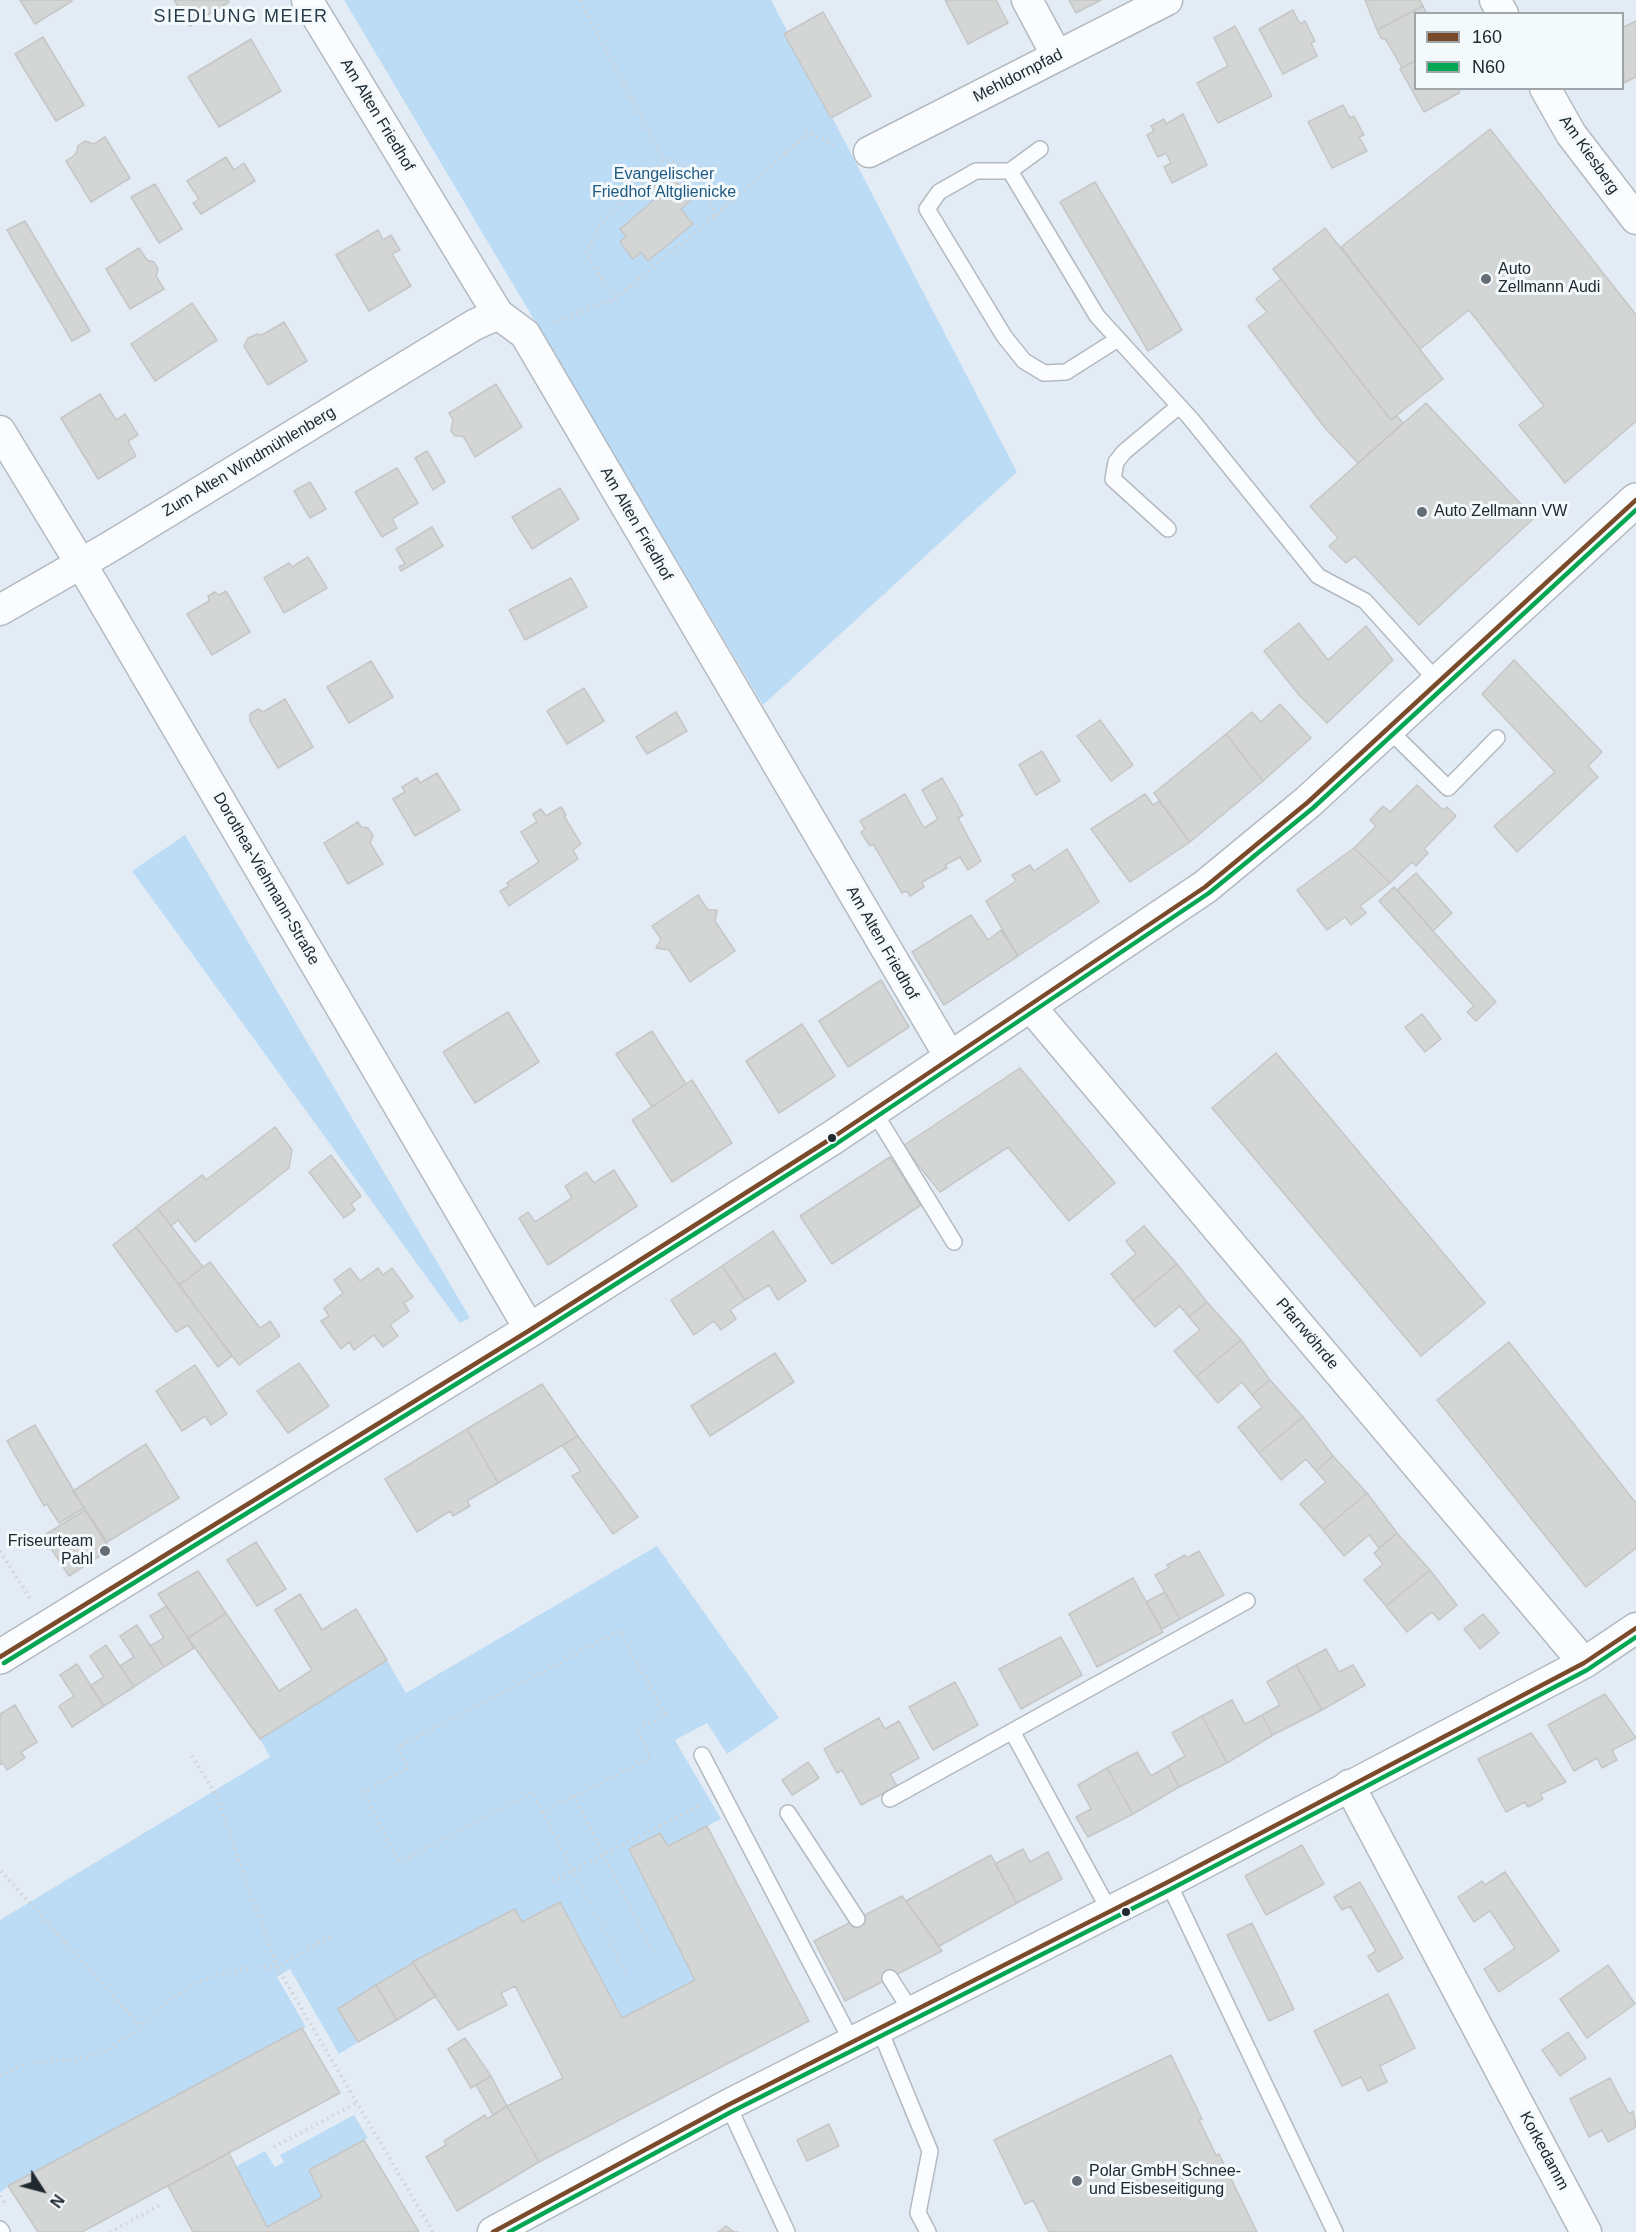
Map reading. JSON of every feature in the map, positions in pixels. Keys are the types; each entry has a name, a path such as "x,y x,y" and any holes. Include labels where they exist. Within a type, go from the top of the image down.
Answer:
{"street":[{"name":"Am Alten Friedhof","path":"307,0 498,314 525,334 951,1059"},
{"path":"1028,0 1057,56"},
{"name":"Mehldornpfad","path":"869,152 1167,0"},
{"name":"Am Kiesberg","path":"1546,90 1571,134 1636,219"},
{"name":"Zum Alten Windmühlenberg","path":"0,610 81,564 474,325 498,314"},
{"name":"Dorothea-Viehmann-Straße","path":"0,431 81,564 530,1330"},
{"path":"0,1657 530,1330 951,1059 1205,887 1308,802 1636,500"},
{"name":"Pfarrwöhrde","path":"1030,1006 1584,1663"},
{"path":"493,2232 728,2105 1168,1882 1584,1663 1636,1628"},
{"name":"Korkedamm","path":"1349,1785 1586,2232"}],"lane":[{"path":"1040,149 1010,171 976,171 939,192 927,209 1004,336 1024,361 1044,373 1066,372 1118,339"},
{"path":"1010,171 1097,316 1179,406 1318,576 1365,601 1439,683"},
{"path":"1168,529 1113,479 1116,462 1124,452 1179,406"},
{"path":"1389,729 1448,788 1497,738"},
{"path":"873,1110 954,1242"},
{"path":"890,1799 1013,1733 1247,1601"},
{"path":"1013,1733 1109,1910"},
{"path":"702,1755 852,2042"},
{"path":"788,1813 857,1919"},
{"path":"1168,1882 1335,2232"},
{"path":"890,1978 911,2011"},
{"path":"879,2028 930,2151 918,2213 928,2232"},
{"path":"728,2105 787,2232"}],"path":[{"path":"580,0 664,160"},
{"path":"550,323 615,299 715,216 809,132 851,153 869,152"},
{"path":"615,299 586,255 601,224 664,160 678,161 693,171 707,188 715,216"},
{"path":"0,1551 48,1628"},
{"path":"543,1812 651,1757 637,1729 664,1715 620,1631 397,1747 408,1768 363,1792 399,1862 533,1792 543,1812 573,1871 625,1972"},
{"path":"192,1756 215,1793 277,1967 434,2232"},
{"path":"553,1881 722,1793"},
{"path":"574,1796 653,1953"},
{"path":"1,1871 141,2027"},
{"path":"0,2076 20,2066 44,2061 75,2060 103,2052 121,2043 190,1986 218,1974 248,1968 277,1967 332,1935"},
{"path":"274,2147 357,2103"},
{"path":"110,2232 162,2204"}],"green space":[{"name":"Evangelischer Friedhof Altglienicke","path":"344,0 771,0 1017,472 763,705"},
{"path":"185,835 470,1318 460,1323 132,871"},
{"path":"657,1546 779,1718 727,1754 707,1723 675,1740 721,1819 668,1846 660,1833 629,1849 695,1980 622,2018 560,1902 522,1922 515,1909 413,1962 338,2009 358,2042 339,2054 290,1969 277,1977 306,2027 8,2186 0,2193 0,1920 270,1757 260,1739 387,1660 406,1693"},
{"path":"354,2115 368,2138 309,2170 322,2197 267,2227 235,2167 265,2151 275,2167 284,2162 280,2155"}],"building":[{"path":"20,0 72,0 72,1 35,24"},
{"path":"174,0 228,0 229,2 190,26"},
{"path":"945,0 996,0 1008,23 968,44"},
{"path":"1069,0 1101,0 1076,13"},
{"path":"1365,0 1420,0 1423,6 1377,30"},
{"path":"1423,6 1426,12 1414,12 1414,61 1402,68 1386,40 1381,38 1377,30"},
{"path":"1293,10 1300,24 1305,21 1315,41 1311,43 1317,56 1283,74 1259,29"},
{"path":"823,12 871,96 831,118 784,34"},
{"path":"1636,21 1636,77 1624,83 1624,27"},
{"path":"1235,26 1272,96 1218,123 1197,83 1228,66 1214,38"},
{"path":"43,37 84,105 56,121 15,54"},
{"path":"251,39 281,91 219,127 188,77"},
{"path":"1414,61 1414,90 1460,90 1459,93 1424,112 1400,69"},
{"path":"1343,105 1350,118 1354,116 1364,135 1359,137 1367,151 1332,168 1308,122"},
{"path":"1183,114 1207,165 1172,183 1164,167 1171,163 1166,153 1158,157 1147,135 1154,131 1151,126 1164,119 1166,124"},
{"name":"Auto Zellmann Audi","path":"1490,129 1636,315 1636,421 1565,483 1519,425 1544,406 1469,310 1420,349 1341,247"},
{"path":"105,137 130,178 91,202 66,161 76,154 78,146 85,141 94,144"},
{"path":"226,157 234,170 244,163 255,181 201,214 193,203 199,199 187,181"},
{"path":"669,173 691,200 681,209 693,224 648,261 641,252 633,259 620,242 626,236 620,229 660,195 653,187"},
{"path":"1095,182 1182,330 1148,351 1060,202"},
{"path":"155,184 182,229 159,243 131,197"},
{"path":"25,221 90,331 72,341 7,230"},
{"path":"1325,228 1443,379 1391,420 1273,269"},
{"path":"378,230 383,240 391,235 400,250 392,254 411,286 369,311 336,255"},
{"path":"139,248 147,260 154,262 158,269 156,276 164,289 130,309 106,269"},
{"path":"1281,279 1391,420 1397,416 1403,423 1358,463 1325,428 1248,326 1267,312 1256,299"},
{"path":"192,303 217,340 155,381 131,344"},
{"path":"284,322 307,361 268,385 244,346 248,338 257,334 262,335"},
{"path":"496,384 522,427 475,457 463,436 455,436 451,431 453,420 449,413"},
{"path":"100,394 116,420 125,414 138,435 128,441 136,456 98,479 61,418"},
{"name":"Auto Zellmann VW","path":"1426,403 1534,518 1419,625 1355,556 1346,563 1329,546 1338,538 1310,506"},
{"path":"427,451 445,482 433,490 415,458"},
{"path":"397,468 418,503 392,519 397,528 382,537 355,492"},
{"path":"310,482 326,509 310,518 294,491"},
{"path":"560,488 579,519 532,549 512,517"},
{"path":"432,527 443,546 401,571 399,567 405,564 396,549"},
{"path":"308,557 327,588 284,613 264,578 289,563 292,567"},
{"path":"571,578 587,607 525,640 509,610"},
{"path":"226,591 250,632 212,655 187,614 209,601 208,596 215,592 219,595"},
{"path":"1299,623 1328,660 1366,626 1393,660 1327,723 1299,695 1264,651"},
{"path":"1514,660 1602,752 1588,766 1598,777 1517,852 1494,826 1555,772 1482,694"},
{"path":"371,661 393,697 349,723 327,687"},
{"path":"584,688 604,721 567,744 547,711"},
{"path":"285,699 313,747 278,768 250,721 250,714 258,709 263,712"},
{"path":"1280,704 1311,738 1263,781 1226,734 1252,712 1261,722"},
{"path":"676,712 687,731 647,754 636,737"},
{"path":"1100,720 1133,765 1111,781 1077,736"},
{"path":"1226,734 1263,781 1190,842 1154,793"},
{"path":"1042,751 1060,781 1036,795 1019,765"},
{"path":"437,773 460,810 415,836 393,799 405,792 402,787 417,778 420,783"},
{"path":"942,778 963,815 958,818 981,861 968,870 960,857 945,865 947,868 922,882 924,887 910,896 907,891 902,893 873,844 870,846 861,832 865,829 860,821 905,794 924,828 938,819 922,790"},
{"path":"1417,785 1443,810 1447,807 1456,816 1424,849 1428,853 1416,866 1412,862 1390,883 1354,848 1376,826 1370,820 1383,806 1390,812"},
{"path":"1145,794 1153,805 1159,801 1190,842 1130,882 1091,829"},
{"path":"561,807 581,844 573,850 578,859 509,906 500,891 509,886 507,883 539,862 521,832 537,822 533,814 541,809 546,816"},
{"path":"358,822 361,827 368,828 373,836 370,843 383,864 348,884 324,843"},
{"path":"1354,848 1390,883 1360,906 1366,913 1351,925 1345,917 1327,930 1297,890"},
{"path":"1067,849 1099,902 1018,956 986,901 1016,881 1012,875 1030,865 1034,871"},
{"path":"1416,873 1452,913 1433,931 1397,890"},
{"path":"1394,887 1496,1002 1476,1021 1467,1012 1474,1006 1379,901"},
{"path":"698,895 708,910 717,910 715,921 735,951 690,982 669,950 656,948 661,939 652,926"},
{"path":"971,915 988,940 1001,930 1018,956 944,1005 912,952"},
{"path":"881,980 909,1027 848,1067 819,1021"},
{"path":"508,1012 539,1062 475,1103 443,1052"},
{"path":"1422,1014 1441,1039 1425,1052 1405,1027"},
{"path":"802,1024 835,1076 779,1113 746,1061"},
{"path":"652,1031 686,1084 652,1107 616,1054"},
{"path":"1276,1053 1485,1303 1421,1356 1212,1108"},
{"path":"1020,1068 1115,1183 1069,1221 1008,1147 940,1192 903,1146"},
{"path":"692,1080 732,1143 672,1182 632,1120"},
{"path":"275,1127 292,1150 289,1168 195,1242 178,1220 171,1226 158,1209 202,1175 206,1180"},
{"path":"331,1155 361,1196 351,1204 355,1210 344,1218 309,1172"},
{"path":"890,1157 921,1205 832,1264 800,1216"},
{"path":"614,1170 637,1206 548,1265 519,1218 528,1212 535,1222 572,1198 565,1186 586,1172 594,1183"},
{"path":"158,1209 203,1267 179,1285 136,1227"},
{"path":"1144,1226 1177,1264 1133,1301 1111,1274 1136,1254 1126,1241"},
{"path":"136,1227 232,1356 218,1367 188,1325 176,1332 113,1245"},
{"path":"773,1231 806,1281 778,1300 769,1285 745,1300 722,1266"},
{"path":"210,1262 260,1328 270,1321 280,1336 239,1365 179,1285"},
{"path":"1177,1264 1207,1302 1189,1317 1180,1306 1155,1327 1133,1301"},
{"path":"722,1266 745,1300 730,1310 736,1319 721,1330 714,1321 694,1335 671,1300"},
{"path":"350,1268 360,1281 378,1268 383,1275 392,1268 413,1297 404,1303 409,1311 390,1325 398,1336 383,1347 374,1335 354,1350 349,1342 341,1349 321,1321 329,1316 324,1308 343,1293 334,1280"},
{"path":"1207,1302 1241,1340 1196,1377 1174,1351 1200,1330 1189,1317"},
{"path":"1241,1340 1270,1380 1252,1395 1242,1382 1218,1403 1196,1377"},
{"path":"1509,1342 1636,1503 1636,1548 1586,1587 1437,1400"},
{"path":"775,1353 794,1382 710,1436 691,1406"},
{"path":"299,1363 329,1406 288,1433 257,1391"},
{"path":"195,1365 227,1414 211,1425 205,1416 182,1431 156,1391"},
{"path":"1270,1380 1303,1417 1259,1453 1238,1427 1262,1407 1252,1395"},
{"path":"542,1384 578,1436 498,1483 467,1429"},
{"path":"1303,1417 1333,1456 1316,1471 1306,1459 1281,1480 1259,1453"},
{"path":"35,1425 84,1508 59,1523 47,1504 44,1506 7,1441"},
{"path":"467,1429 498,1483 467,1501 470,1506 453,1516 450,1511 417,1532 385,1479"},
{"path":"578,1436 638,1517 613,1534 572,1476 581,1471 562,1445"},
{"path":"146,1444 179,1498 107,1542 73,1491"},
{"path":"1333,1456 1367,1493 1323,1530 1300,1504 1326,1482 1316,1471"},
{"path":"1367,1493 1397,1533 1379,1548 1369,1535 1344,1556 1323,1530"},
{"path":"85,1510 110,1549 69,1576 43,1536"},
{"path":"1397,1533 1430,1570 1386,1606 1364,1580 1383,1564 1374,1553"},
{"path":"256,1542 286,1589 257,1606 227,1560"},
{"path":"1199,1551 1224,1595 1180,1619 1155,1575 1169,1568 1167,1565 1185,1555 1187,1558"},
{"path":"1430,1570 1457,1605 1439,1620 1432,1612 1407,1632 1386,1606"},
{"path":"198,1571 226,1613 188,1638 158,1594"},
{"path":"1133,1578 1163,1632 1097,1667 1069,1614"},
{"path":"1165,1592 1180,1619 1162,1629 1146,1602"},
{"path":"300,1594 322,1630 356,1609 387,1660 260,1739 188,1638 226,1613 279,1691 312,1670 275,1610"},
{"path":"167,1606 194,1648 164,1667 150,1646 164,1638 150,1616"},
{"path":"1483,1614 1499,1633 1480,1649 1464,1629"},
{"path":"137,1625 164,1667 134,1687 120,1666 134,1657 120,1636"},
{"path":"1061,1637 1082,1675 1021,1709 999,1669"},
{"path":"106,1645 134,1687 104,1706 90,1686 104,1677 90,1656"},
{"path":"1326,1649 1339,1672 1353,1665 1365,1685 1322,1710 1296,1665"},
{"path":"77,1664 104,1706 72,1727 59,1706 74,1696 60,1675"},
{"path":"1296,1665 1322,1710 1273,1735 1262,1715 1280,1705 1267,1682"},
{"path":"955,1682 978,1725 933,1750 909,1707"},
{"path":"1605,1694 1636,1738 1612,1750 1617,1760 1602,1768 1597,1758 1574,1771 1548,1725"},
{"path":"1232,1700 1245,1724 1262,1715 1273,1735 1227,1763 1202,1716"},
{"path":"15,1705 37,1742 21,1752 25,1758 7,1770 3,1763 0,1765 0,1714"},
{"path":"1202,1716 1227,1763 1179,1787 1168,1766 1185,1756 1172,1733"},
{"path":"879,1718 885,1729 899,1721 919,1758 890,1774 897,1786 861,1805 842,1770 837,1773 824,1749"},
{"path":"1531,1733 1566,1782 1540,1794 1543,1799 1528,1807 1525,1802 1506,1812 1478,1759"},
{"path":"1137,1752 1151,1776 1168,1766 1179,1787 1133,1814 1107,1768"},
{"path":"808,1762 819,1778 792,1795 782,1780"},
{"path":"1107,1768 1133,1814 1088,1837 1076,1817 1091,1809 1078,1785"},
{"path":"707,1826 809,2021 539,2162 507,2106 563,2078 515,1986 501,1993 507,2005 458,2030 412,1962 515,1909 522,1922 560,1902 622,2018 695,1980 629,1849 660,1833 668,1846"},
{"path":"1302,1845 1324,1884 1266,1915 1245,1876"},
{"path":"1023,1849 1030,1862 1048,1852 1062,1879 1017,1903 995,1864"},
{"path":"991,1855 1017,1903 939,1946 906,1901"},
{"path":"1505,1872 1559,1951 1499,1992 1484,1969 1515,1948 1490,1911 1474,1922 1458,1897 1482,1881 1485,1885"},
{"path":"1360,1882 1403,1958 1378,1972 1368,1956 1376,1951 1350,1906 1342,1910 1334,1897"},
{"path":"902,1896 942,1951 845,2001 814,1941"},
{"path":"1252,1923 1294,2009 1269,2021 1227,1935"},
{"path":"413,1963 436,1996 397,2020 376,1985"},
{"path":"1608,1965 1635,2004 1587,2038 1560,1999"},
{"path":"376,1985 397,2020 358,2042 338,2009"},
{"path":"1388,1994 1415,2048 1380,2066 1387,2082 1368,2091 1361,2077 1342,2086 1314,2031"},
{"path":"302,2028 340,2093 82,2232 38,2232 8,2186"},
{"path":"1568,2032 1586,2058 1560,2076 1542,2050"},
{"path":"465,2038 491,2076 471,2088 448,2049"},
{"path":"1171,2055 1202,2119 1199,2120 1216,2155 1219,2154 1257,2232 1049,2232 1033,2200 1025,2204 994,2140"},
{"path":"491,2076 507,2106 493,2115 476,2085"},
{"path":"1610,2078 1629,2114 1633,2111 1636,2127 1608,2142 1602,2130 1589,2137 1570,2099"},
{"path":"507,2106 539,2162 457,2211 426,2157 446,2145 444,2141 485,2115 487,2119"},
{"path":"829,2124 839,2146 807,2161 797,2140"},
{"path":"364,2140 419,2232 193,2232 168,2186 229,2153 267,2227 322,2197 309,2170"},
{"path":"726,2226 734,2232 718,2232"}],"transit line":[{"name":"160","path":"0,1657 530,1330 832,1138 1205,887 1308,802 1636,500"},
{"name":"N60","path":"4,1663 534,1336 836,1144 1209,893 1313,808 1636,510"},
{"name":"160","path":"493,2232 728,2105 1168,1882 1584,1663 1636,1628"},
{"name":"N60","path":"509,2232 731,2112 1171,1889 1587,1670 1636,1637"}],"place":[{"name":"Auto Zellmann Audi","path":"1486,279"},
{"name":"Auto Zellmann VW","path":"1422,512"},
{"name":"Friseurteam Pahl","path":"105,1551"},
{"name":"Polar GmbH Schnee- und Eisbeseitigung","path":"1077,2181"}],"district":[{"name":"SIEDLUNG MEIER","path":"241,17"}]}
